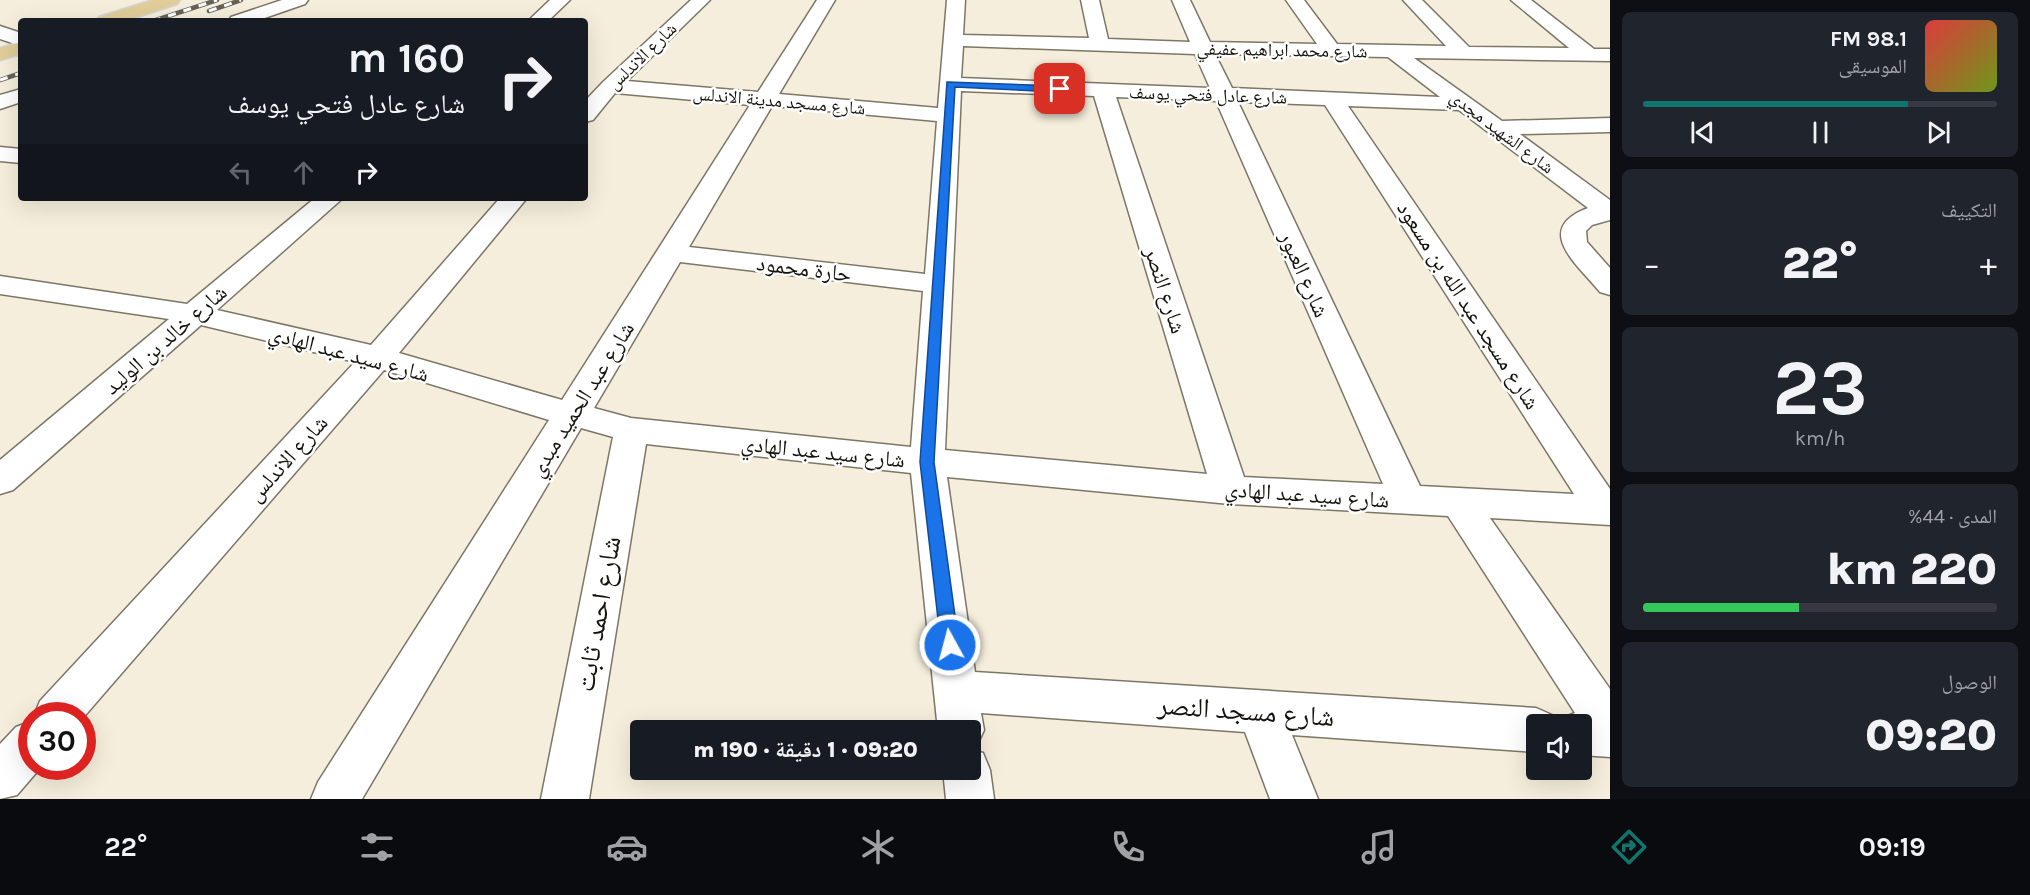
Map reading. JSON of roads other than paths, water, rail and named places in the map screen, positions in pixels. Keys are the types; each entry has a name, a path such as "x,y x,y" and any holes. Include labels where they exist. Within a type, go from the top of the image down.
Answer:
{"main road":[{"path":"115,18 171,0"},
{"path":"0,54 18,49"}],"street":[{"path":"247,18 299,0"},
{"path":"540,18 561,0"},
{"name":"شارع الاندلس","path":"588,112 610,86 701,0"},
{"name":"شارع عبد الحميد مبدي","path":"335,799 826,0"},
{"path":"956,0 927,462 959,711"},
{"path":"1089,0 1100,46"},
{"name":"شارع العبور","path":"1181,0 1408,500"},
{"path":"1295,0 1332,51"},
{"path":"1412,0 1464,53"},
{"path":"1520,0 1588,54"},
{"path":"0,32 18,39"},
{"name":"شارع محمد ابراهيم عفيفي","path":"953,40 1100,46 1610,55"},
{"name":"شارع الشهيد مجدي","path":"1394,52 1603,203"},
{"name":"شارع عادل فتحي يوسف","path":"951,84 1465,104"},
{"name":"شارع مسجد مدينة الاندلس","path":"610,86 948,115"},
{"name":"شارع النصر","path":"1103,91 1230,490"},
{"path":"0,102 18,96"},
{"name":"شارع مسجد عبد الله بن مسعود","path":"1334,100 1607,510"},
{"path":"1498,129 1610,125"},
{"path":"0,154 18,156"},
{"name":"شارع خالد بن الوليد","path":"0,480 326,201"},
{"name":"شارع الاندلس","path":"69,702 378,357 511,201"},
{"path":"1603,203 1573,229 1574,243 1610,286"},
{"name":"حارة محمود","path":"671,253 937,284"},
{"name":"شارع سيد عبد الهادي","path":"6,291 194,314 378,357 461,384 631,430 927,462 1230,490 1607,510"},
{"name":"شارع احمد ثابت","path":"565,799 631,430"},
{"path":"1459,503 1610,727"},
{"name":"شارع مسجد النصر","path":"959,711 1260,712 1526,729"},
{"path":"1260,712 1294,799"},
{"path":"1592,734 1610,735"},
{"path":"0,778 18,758"},
{"path":"967,780 970,799"}],"railway":[{"path":"162,18 217,0"},
{"path":"209,11 241,0"},
{"path":"0,80 18,74"}]}
